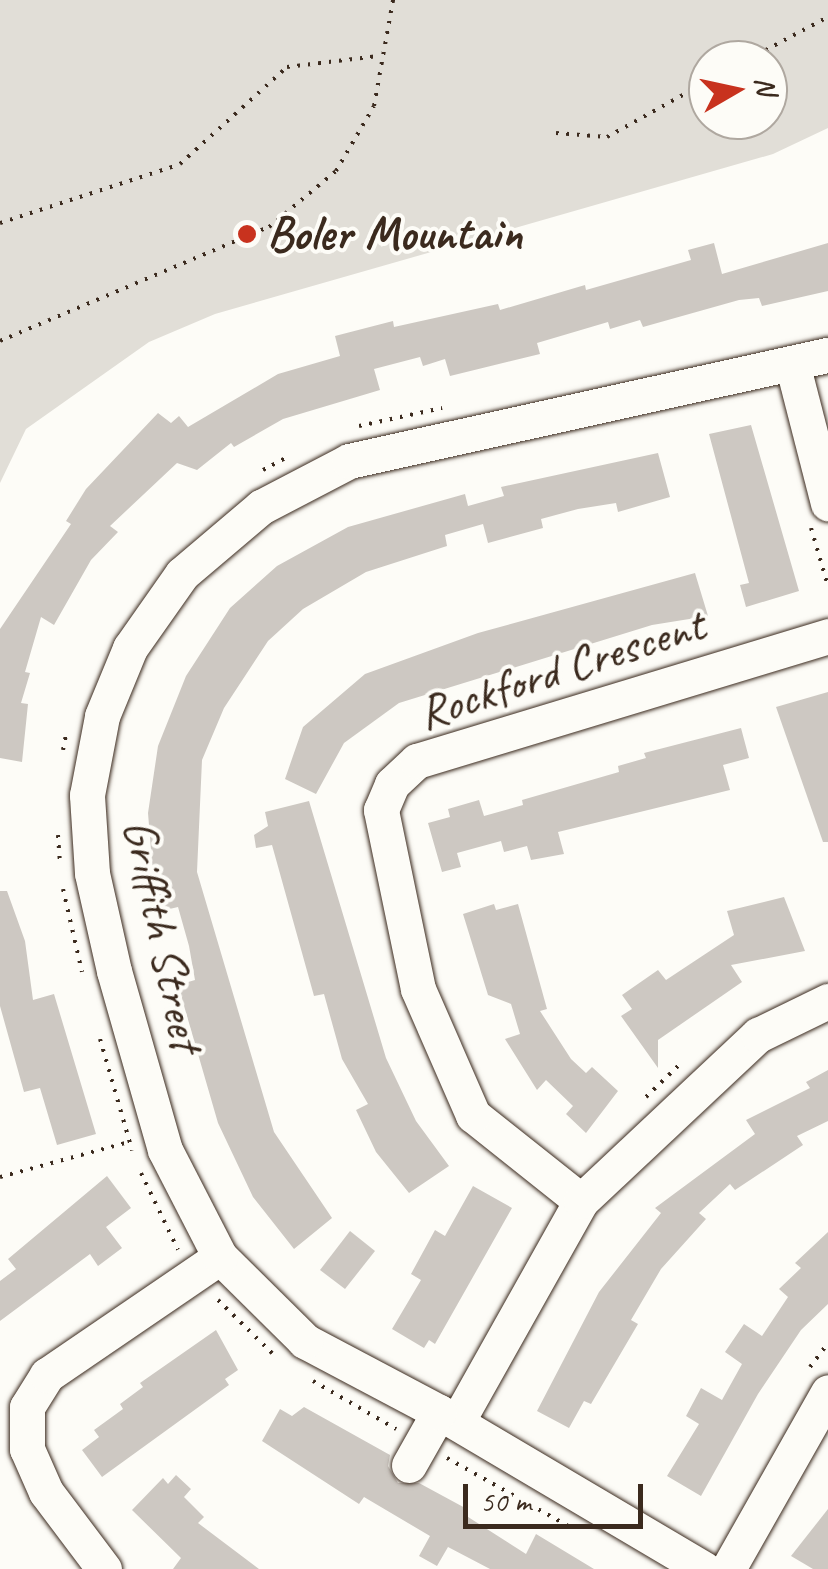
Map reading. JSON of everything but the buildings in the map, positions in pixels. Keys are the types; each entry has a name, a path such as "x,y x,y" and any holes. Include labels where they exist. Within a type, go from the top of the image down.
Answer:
{"street":[{"name":"Griffith Street","path":"704,1569 448,1417 305,1341 208,1266 164,1150 92,873 87,795 102,716 130,648 182,574 262,507 348,461 828,355"},
{"path":"792,363 828,503"},
{"name":"Rockford Crescent","path":"581,1201 473,1115 418,989 382,810 392,784 417,761 828,636"},
{"path":"415,1454 448,1417 581,1201 758,1035 828,1001"},
{"path":"104,1569 46,1492 27,1449 27,1407 48,1375 208,1266"},
{"path":"728,1569 828,1392"}],"path":[{"path":"0,341 269,227 336,172 374,106 378,56 393,0"},
{"path":"785,40 828,17"},
{"path":"0,223 180,164 288,67 378,56"},
{"path":"556,133 607,138 688,92"},
{"path":"348,430 461,404"},
{"path":"254,477 300,451"},
{"path":"62,757 70,721"},
{"path":"58,833 60,869"},
{"path":"63,886 83,976"},
{"path":"98,1031 128,1142 158,1215 208,1266 275,1356"},
{"path":"0,1177 128,1142"},
{"path":"304,1375 415,1454 576,1530"}],"shaded area":[{"name":"Boler Mountain","path":"0,0 828,0 828,128 773,154 215,314 149,342 26,429 0,483"}],"place":[{"name":"Boler Mountain","path":"247,234"}]}
